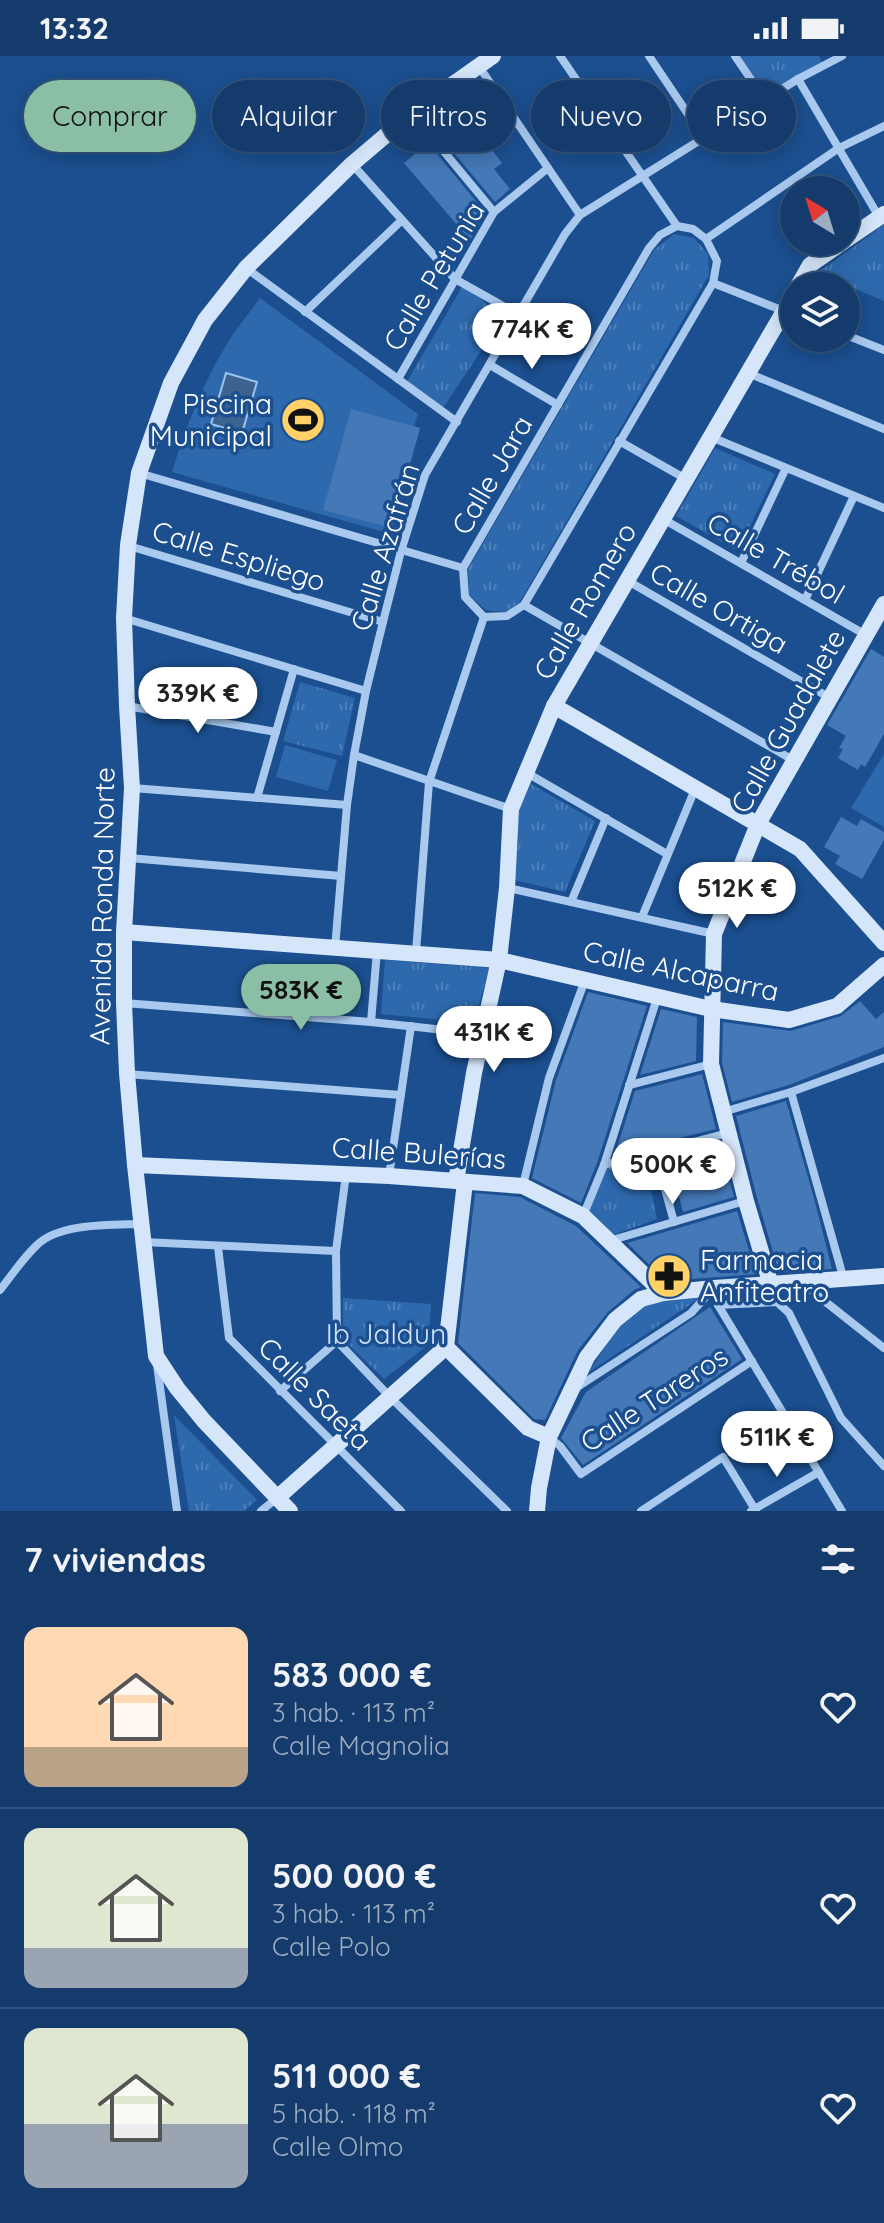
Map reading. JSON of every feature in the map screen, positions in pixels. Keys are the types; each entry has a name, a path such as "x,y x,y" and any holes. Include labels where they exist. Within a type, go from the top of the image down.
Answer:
{"street":[{"path":"416,952 429,782 484,617 507,616 524,605 713,283 717,261 706,239 693,229 677,226 560,56"},
{"path":"649,56 687,113"},
{"path":"735,56 751,80"},
{"name":"Calle Azafrán","path":"798,79 821,60 842,56"},
{"path":"486,60 548,168 580,215"},
{"name":"Avenida Ronda Norte","path":"458,80 486,60"},
{"path":"798,79 881,215 860,230"},
{"path":"706,239 839,148 884,126"},
{"name":"Avenida Ronda Norte","path":"290,1511 204,1421 156,1356 135,1165 124,1003 124,932 132,788 124,618 128,545 139,473 171,383 205,320 246,268 381,139"},
{"name":"Calle Azafrán","path":"335,948 347,805 366,691 401,551 425,475 565,234 580,215 687,149"},
{"path":"444,152 494,212"},
{"path":"352,164 455,279 519,315"},
{"name":"Calle Petunia","path":"398,379 494,212 548,168"},
{"path":"305,312 402,220"},
{"name":"Calle Jara","path":"484,617 465,597 463,568 649,248 660,235 677,226"},
{"path":"806,272 823,256"},
{"path":"246,268 457,422"},
{"path":"713,283 780,309"},
{"name":"Calle Romero","path":"446,1347 460,1181 481,1034 499,960 511,809 554,706 748,373 780,326"},
{"path":"860,341 884,350"},
{"path":"490,365 558,405"},
{"path":"748,373 884,429"},
{"path":"711,437 884,508"},
{"path":"619,441 687,479"},
{"path":"741,563 786,468"},
{"path":"139,473 463,568"},
{"path":"805,600 854,496"},
{"name":"Calle Trébol","path":"663,519 866,635"},
{"name":"Calle Espliego","path":"128,545 383,622"},
{"name":"Calle Ortiga","path":"628,581 830,698"},
{"path":"524,605 793,760"},
{"name":"Calle Guadalete","path":"771,1285 711,1064 714,934 758,824 882,612"},
{"path":"124,618 366,691"},
{"path":"257,798 294,669"},
{"path":"127,706 276,732"},
{"path":"554,706 800,849 884,943"},
{"path":"354,755 511,809"},
{"path":"527,773 667,854"},
{"path":"132,788 347,805"},
{"path":"642,917 695,789"},
{"path":"571,902 606,818"},
{"path":"129,858 341,876"},
{"path":"507,888 714,934"},
{"name":"Calle Alcaparra","path":"124,932 499,960 711,1009 789,1020 837,1006 884,965"},
{"path":"371,1022 377,951"},
{"path":"523,1186 549,1078 585,979"},
{"path":"583,1216 604,1165 658,995"},
{"path":"124,1003 371,1022 481,1034"},
{"path":"389,1176 411,1026"},
{"path":"723,1112 791,1092 884,1058"},
{"path":"629,1085 711,1064"},
{"path":"127,1073 401,1095"},
{"path":"791,1092 844,1281"},
{"path":"604,1165 729,1133"},
{"path":"655,1152 674,1222"},
{"name":"Calle Bulerías","path":"135,1165 389,1176 523,1186 583,1216 663,1293"},
{"path":"346,1174 336,1251 337,1341 507,1511"},
{"path":"609,1241 746,1201"},
{"path":"0,1290 39,1243 57,1233 85,1227 141,1224"},
{"path":"143,1242 336,1251"},
{"name":"Calle Saeta","path":"218,1247 229,1338 401,1511"},
{"path":"571,1391 716,1296 771,1285 884,1276"},
{"path":"802,1283 884,1348"},
{"path":"537,1511 549,1437 587,1357 615,1320 641,1299 663,1293 777,1302 789,1313 841,1418 884,1466"},
{"path":"716,1296 842,1511"},
{"path":"280,1391 337,1341"},
{"path":"261,1511 446,1347 528,1428 549,1437"},
{"path":"156,1356 177,1511"},
{"name":"Calle Tareros","path":"549,1437 560,1446 581,1474 752,1361"},
{"path":"641,1511 723,1457 754,1510 819,1472"}],"green space":[{"path":"735,56 819,56 823,65 796,81 751,80"},
{"path":"884,225 884,301 860,291 860,272 818,272 841,256 860,256 860,242"},
{"path":"674,234 694,238 708,254 709,275 520,602 505,612 486,610 469,595 468,569 654,250"},
{"path":"464,284 503,318 441,411 405,385"},
{"name":"Piscina Municipal","path":"260,298 418,414 414,426 420,428 392,529 389,528 387,533 172,472 212,371 230,339"},
{"path":"715,448 775,474 738,551 676,516"},
{"path":"300,682 355,698 342,756 283,741"},
{"path":"285,745 337,760 328,791 276,777"},
{"path":"884,754 884,827 851,808"},
{"path":"531,784 595,821 565,892 514,880 519,809"},
{"path":"385,960 489,968 474,1023 381,1014"},
{"path":"645,1160 657,1219 607,1237 586,1219 606,1167"},
{"path":"703,1296 589,1372 618,1329 637,1310 658,1300"},
{"name":"Ib Jaldun","path":"343,1298 431,1304 428,1345 384,1379 343,1339"},
{"path":"174,1415 257,1500 244,1511 189,1511"}],"shaded area":[{"path":"226,373 257,382 242,433 211,424"}],"building":[{"path":"417,152 435,152 484,211 470,240 404,163"},
{"path":"453,152 494,152 502,163 494,169 510,189 495,202"},
{"path":"351,409 420,428 392,528 323,510"},
{"path":"871,649 884,657 884,734 865,767 861,764 858,770 838,758 843,749 839,748 846,736 827,725"},
{"path":"841,817 857,826 861,819 884,832 884,840 862,879 835,864 840,856 824,847"},
{"path":"588,992 647,1006 597,1163 581,1203 532,1178 556,1080"},
{"path":"860,1001 876,1019 884,1012 884,1047 789,1085 732,1102 722,1063 723,1022 791,1031 841,1016"},
{"path":"661,1009 697,1017 696,1061 640,1075"},
{"path":"702,1074 716,1129 615,1154 635,1091"},
{"path":"786,1101 832,1269 779,1272 757,1198 736,1116"},
{"path":"720,1142 734,1197 683,1212 668,1156"},
{"path":"475,1193 520,1197 576,1226 641,1287 608,1312 578,1350 545,1420 534,1419 458,1343"},
{"path":"737,1211 756,1274 666,1281 627,1243"},
{"path":"710,1307 742,1359 583,1465 561,1438 586,1392"}],"place":[{"name":"Piscina Municipal","path":"303,420"},
{"name":"Farmacia Anfiteatro","path":"669,1276"}]}
